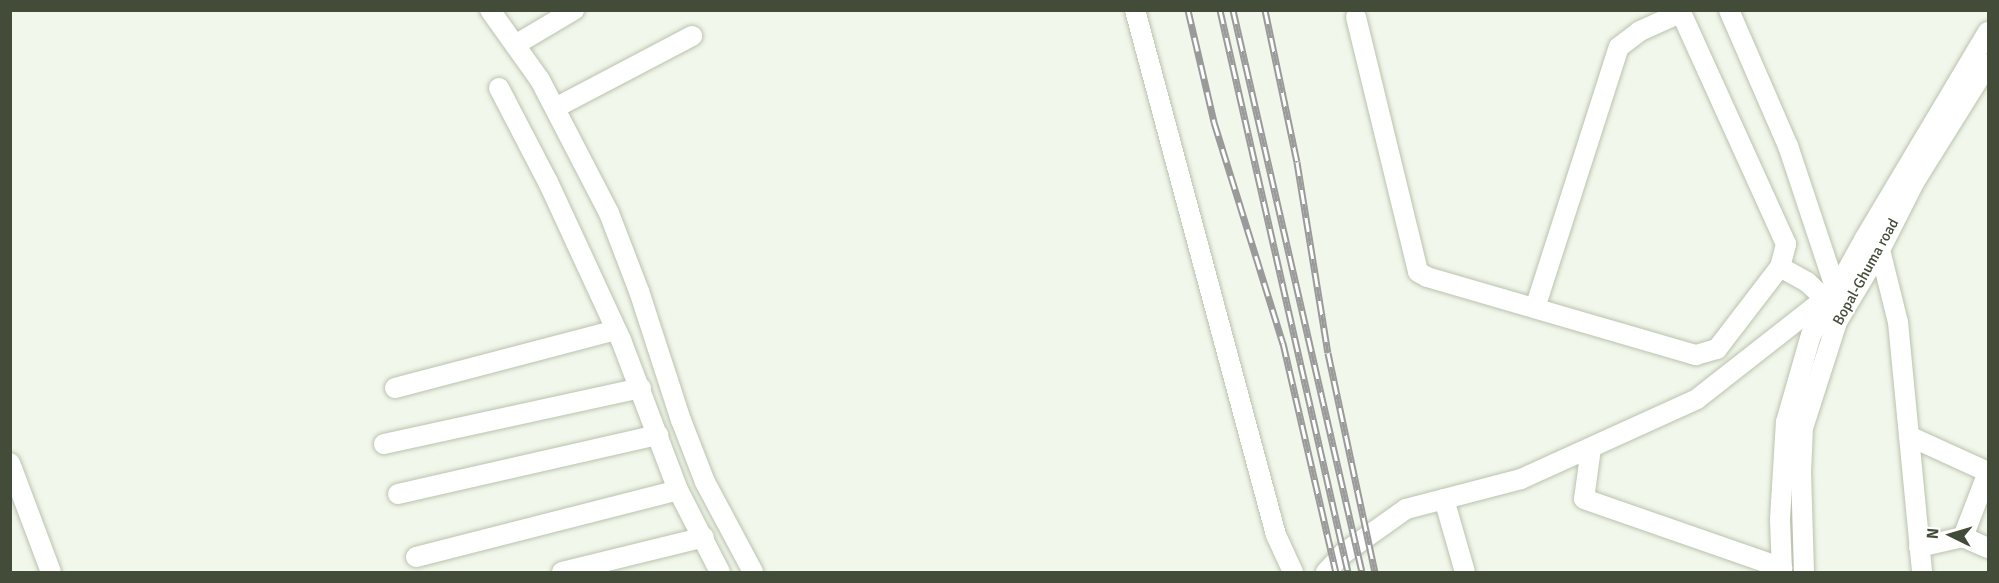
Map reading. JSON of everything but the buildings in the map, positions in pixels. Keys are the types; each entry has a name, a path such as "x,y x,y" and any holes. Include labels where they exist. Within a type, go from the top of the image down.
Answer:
{"street":[{"path":"490,10 540,80 609,213 639,291 681,420 705,482 753,573"},
{"path":"515,45 574,10"},
{"path":"1135,10 1276,534 1293,573"},
{"path":"1729,10 1788,146 1837,296"},
{"path":"1356,17 1418,272 1427,277 1696,355 1717,349 1780,267 1786,244 1680,12 1640,31 1619,46 1535,308"},
{"path":"1591,448 1584,499 1782,570 1780,519 1786,422 1811,334 1837,296 1989,32"},
{"path":"555,108 692,36"},
{"name":"Bopal-Ghuma road","path":"1804,573 1801,473 1803,428 1837,322 1837,296 1880,250 1914,181 1987,69"},
{"path":"499,88 548,182 616,330 641,388 678,490 704,537 720,573"},
{"path":"1880,250 1899,322 1922,573"},
{"path":"1780,267 1837,296"},
{"path":"1326,573 1344,553 1406,509 1521,479 1696,399 1837,296"},
{"path":"395,388 616,330"},
{"path":"384,444 641,388"},
{"path":"398,494 658,435"},
{"path":"1909,436 1988,472 1963,537"},
{"path":"10,463 51,573"},
{"path":"416,557 678,490"},
{"path":"1444,499 1465,573"},
{"path":"562,573 704,537"},
{"path":"1919,547 1963,537 1989,548"}],"railway":[{"path":"1188,10 1214,122 1283,343 1336,572"},
{"path":"1220,10 1348,572"},
{"path":"1233,10 1362,572"},
{"path":"1265,10 1297,162 1328,353 1375,572"}]}
